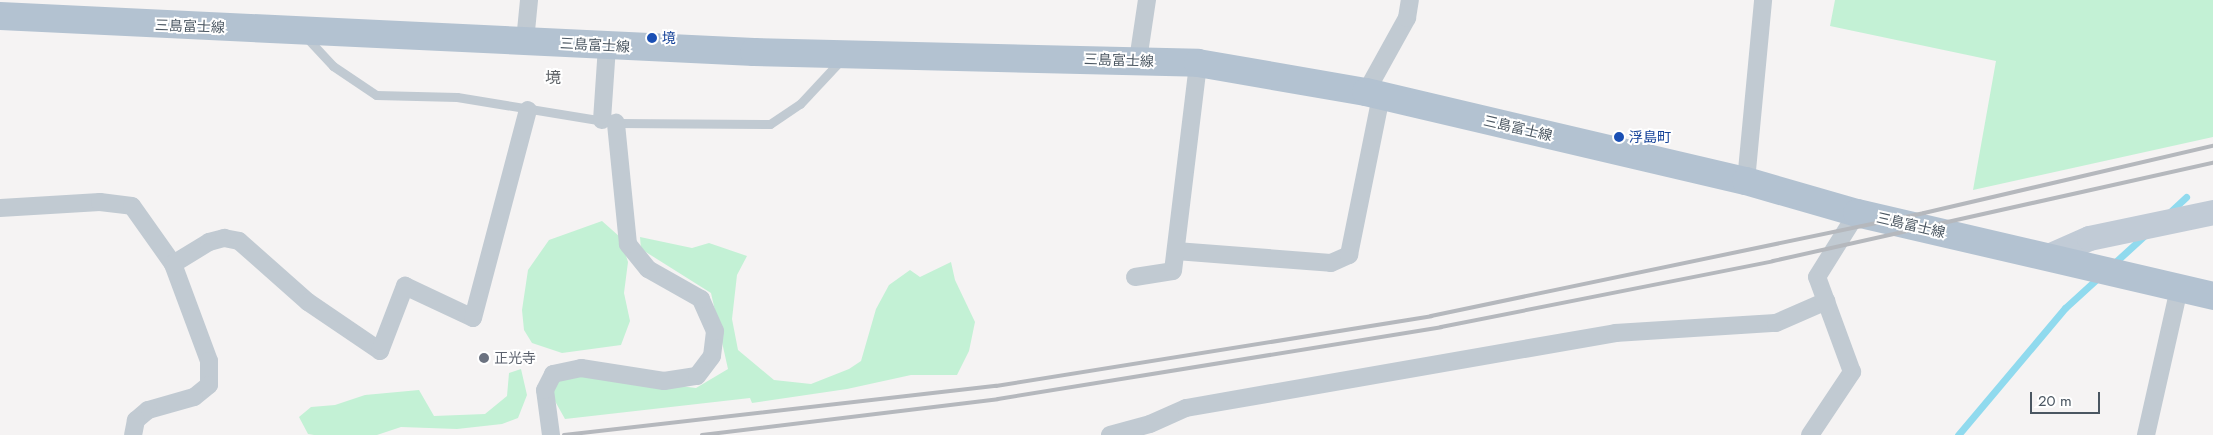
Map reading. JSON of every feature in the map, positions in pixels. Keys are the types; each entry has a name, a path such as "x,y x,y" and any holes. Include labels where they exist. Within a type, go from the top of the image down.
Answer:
{"main road":[{"name":"三島富士線","path":"0,16 607,46 1198,63 1373,94 1746,182 1857,213 2213,296"}],"street":[{"path":"525,41 529,0"},
{"path":"1138,60 1147,0"},
{"path":"1176,251 1331,263 1349,255 1373,94 1407,18 1410,0"},
{"path":"1746,182 1763,0"},
{"path":"551,435 545,390 553,374 581,368 664,381 697,376 712,356 715,331 701,299 648,269 628,244 609,122 607,46"},
{"path":"1135,277 1173,271 1198,63"},
{"path":"173,264 209,242 224,238 239,242 308,302 380,351 405,286 473,318 528,110"},
{"path":"0,208 100,202 132,206 173,264 210,361 209,385 194,397 148,410 136,420 133,434"},
{"path":"2046,258 2089,238 2213,212"},
{"path":"1810,435 1852,372 1817,278 1857,213"},
{"path":"2146,435 2179,288"},
{"path":"1110,435 1150,424 1186,408 1615,333 1776,323 1826,301"}],"lane":[{"path":"299,30 333,66 376,95 457,97 609,122 770,124 800,104 847,54"}],"green space":[{"path":"1835,0 2213,0 2213,137 1973,190 1996,61 1830,26"},
{"path":"602,221 620,237 628,262 624,293 630,321 621,345 562,353 532,343 524,330 522,310 528,270 549,240"},
{"path":"640,237 692,248 709,243 747,256 737,275 732,319 738,350 774,380 811,384 849,369 861,361 876,309 889,285 910,270 920,277 951,262 955,280 975,322 969,351 957,375 911,375 847,389 752,403 750,398 565,419 551,394 551,378 575,373 696,388 728,369 711,293 641,249"},
{"path":"521,369 527,395 518,418 502,424 457,429 401,427 377,435 314,435 308,434 299,417 311,407 335,405 365,395 419,390 434,416 485,414 507,396 509,373"}],"waterway":[{"path":"2170,212 2186,197"},
{"path":"2111,266 2145,235"},
{"path":"1958,435 2065,308 2099,277"}],"railway":[{"path":"564,435 996,386 1431,316 1924,213 2213,146"},
{"path":"702,435 998,399 1441,327 1773,261 2213,163"}],"place":[{"name":"境","path":"652,38"},
{"name":"浮島町","path":"1619,137"},
{"name":"正光寺","path":"484,358"}],"district":[{"name":"境","path":"553,78"}]}
